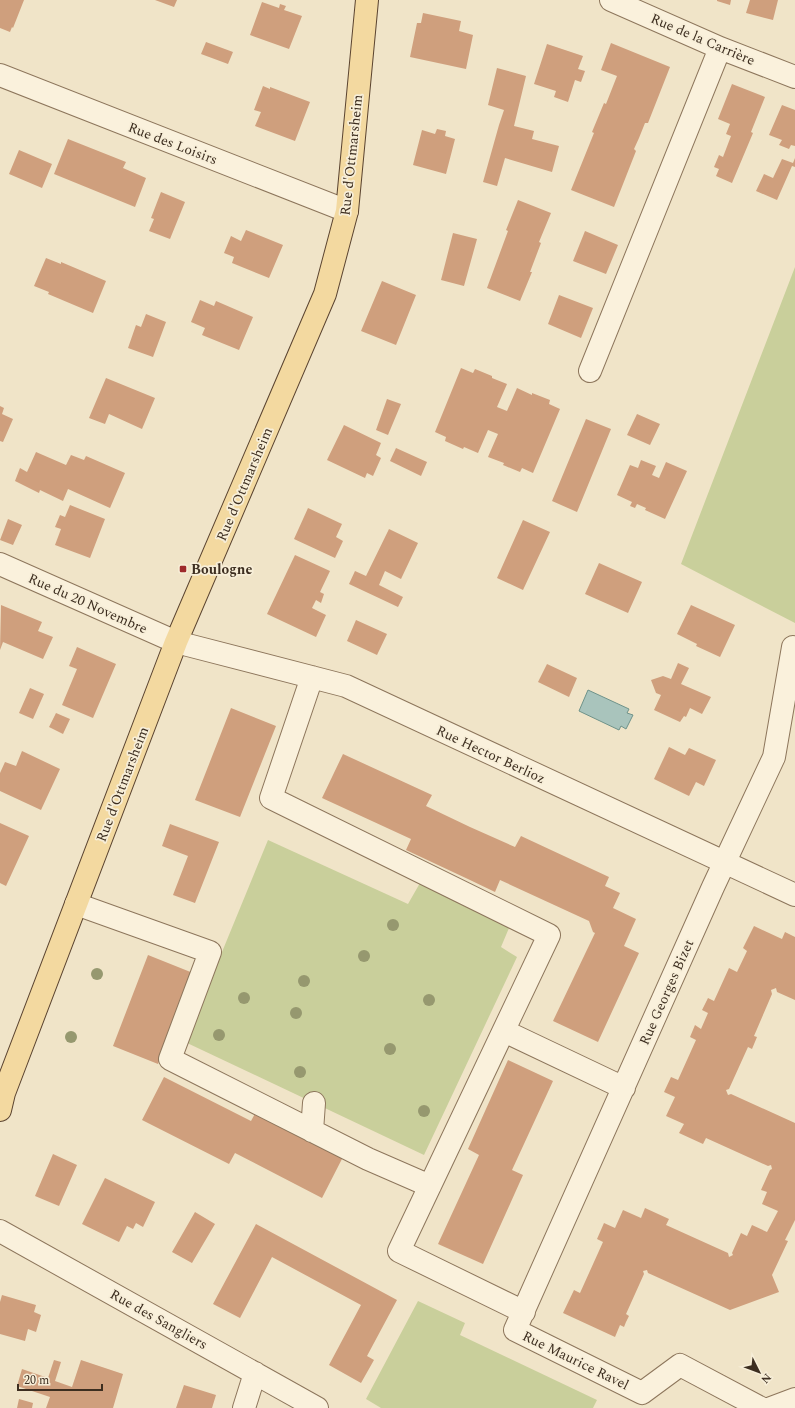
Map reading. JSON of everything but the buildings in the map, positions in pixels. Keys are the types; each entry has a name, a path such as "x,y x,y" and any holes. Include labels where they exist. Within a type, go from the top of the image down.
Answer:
{"main road":[{"name":"Rue d'Ottmarsheim","path":"0,1110 4,1093 176,642 325,294 347,211 367,0"}],"street":[{"name":"Rue de la Carrière","path":"611,0 720,48 795,77"},
{"path":"590,371 720,48"},
{"name":"Rue des Loisirs","path":"0,75 347,211"},
{"name":"Rue du 20 Novembre","path":"0,564 176,642"},
{"name":"Rue Hector Berlioz","path":"176,642 346,686 795,895"},
{"name":"Rue Georges Bizet","path":"520,1321 724,863 774,757 793,647"},
{"path":"312,677 271,798 428,881 549,935 399,1251 520,1321"},
{"path":"76,904 210,952 170,1059 368,1159 430,1186"},
{"path":"504,1031 624,1088"},
{"path":"312,1131 314,1103"},
{"name":"Rue des Sangliers","path":"0,1231 317,1408"},
{"name":"Rue Maurice Ravel","path":"520,1321 642,1392 680,1365 761,1408"},
{"path":"244,1408 255,1373"},
{"path":"771,1408 795,1400"}],"green space":[{"path":"795,267 795,623 681,564"},
{"path":"268,840 408,904 420,883 509,928 501,947 517,957 424,1155 185,1042"},
{"path":"418,1301 465,1323 460,1335 597,1400 593,1408 381,1408 366,1399"}],"water":[{"path":"588,690 629,709 627,713 633,715 626,729 621,726 619,730 579,711"}],"place":[{"name":"Boulogne","path":"183,569"}]}
